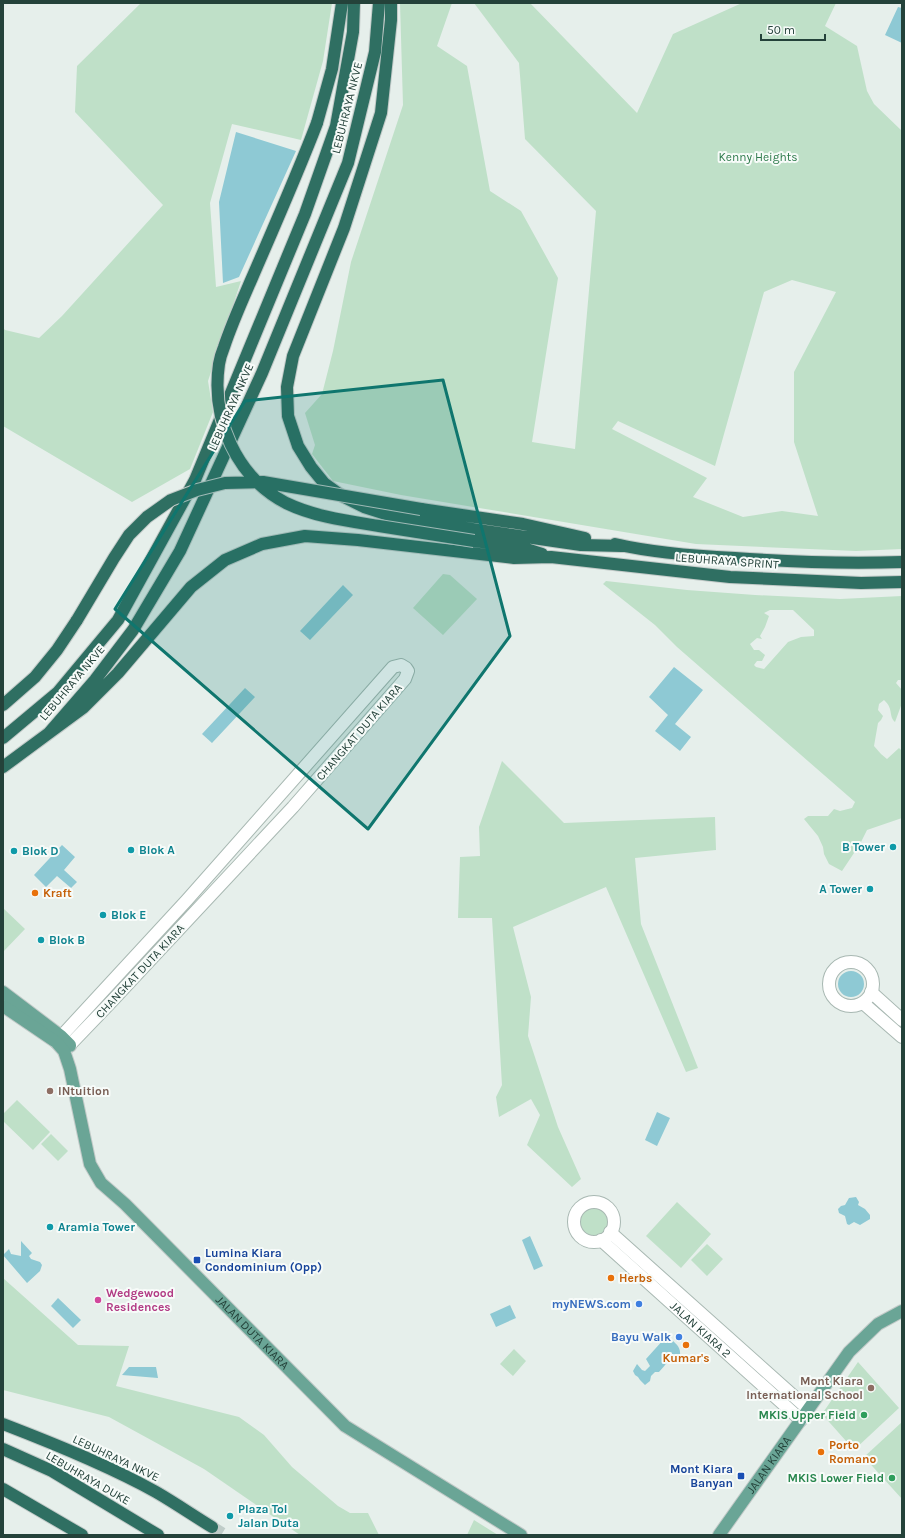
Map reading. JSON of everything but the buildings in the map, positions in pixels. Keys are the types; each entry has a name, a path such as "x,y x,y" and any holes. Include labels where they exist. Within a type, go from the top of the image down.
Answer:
{"highway":[{"path":"342,3 332,69 317,123 299,170 230,330 219,363 217,393 224,430 235,455 250,475 269,492 286,503 312,513 341,520 520,548 551,557"},
{"name":"LEBUHRAYA NKVE","path":"3,738 58,692 118,620 195,480 305,214 336,126 353,32 354,3"},
{"name":"LEBUHRAYA NKVE","path":"3,767 49,733 95,680 137,623 180,551 258,380 348,163 375,52 379,3"},
{"path":"391,3 391,20 381,113 344,228 293,356 287,386 288,416 298,446 311,467 324,483 342,496 364,507 389,515 581,545 622,546"},
{"path":"3,705 34,677 57,650 78,620 129,535 147,517 171,500 197,490 225,482 263,482 421,509 523,524 622,546"},
{"path":"49,733 83,708 118,673 191,587 225,560 262,544 305,536 358,540 514,558 551,557"},
{"name":"LEBUHRAYA SPRINT","path":"622,546 680,555 774,561 859,563 902,562"},
{"name":"LEBUHRAYA SPRINT","path":"551,557 730,577 861,583 902,582"},
{"name":"LEBUHRAYA NKVE","path":"3,1424 42,1439 116,1472 156,1492 212,1528"},
{"name":"LEBUHRAYA DUKE","path":"3,1449 52,1472 158,1535"},
{"path":"3,1489 82,1535"}],"main road":[{"path":"3,992 64,1047"},
{"path":"3,1006 64,1047"},
{"name":"JALAN DUTA KIARA","path":"64,1047 90,1164 101,1182 125,1204 345,1426 521,1535"},
{"name":"JALAN KIARA","path":"719,1535 849,1352 878,1324 902,1311"}],"street":[{"name":"CHANGKAT DUTA KIARA","path":"401,665 406,668 408,671 405,679 298,801 64,1047 187,900 393,667 401,665"},
{"path":"849,962 864,966 872,978 873,985 872,992 863,1003 856,1006 849,1006 836,1001 831,995 828,981 835,968 849,962"},
{"path":"872,992 902,1020"},
{"path":"863,1003 902,1037"},
{"name":"JALAN KIARA 2","path":"801,1420 606,1236 808,1409"}],"highlighted area":[{"path":"443,380 510,636 368,829 115,609 245,401"}],"green space":[{"path":"141,3 332,3 323,61 301,140 232,124 210,203 216,287 241,281 208,381 213,412 190,469 132,502 3,426 3,328 5,330 39,338 62,316 163,205 75,112 77,66"},
{"name":"Kenny Heights","path":"400,3 452,3 437,46 467,66 490,191 521,211 558,278 532,442 575,449 596,211 525,139 519,63 474,3 530,3 637,113 673,34 742,3 836,3 825,26 857,46 867,91 874,104 902,131 902,549 856,551 696,544 401,495 333,481 312,454 315,445 305,413 322,394 333,351 351,262 403,105","holes":["792,280 836,292 794,372 794,442 818,516 782,511 743,517 693,497 707,478 612,429 618,421 715,466 764,292"]},
{"path":"443,574 450,575 477,599 443,635 413,608"},
{"path":"606,581 687,590 840,599 902,596 902,680 898,680 896,683 902,690 902,703 895,722 887,703 884,700 879,704 878,710 883,716 878,723 874,746 887,759 899,748 902,751 902,818 867,830 860,844 842,871 829,864 818,836 804,819 808,816 828,816 834,809 840,811 852,808 855,802 677,647 655,625 603,584","holes":["770,610 793,610 814,630 814,636 801,637 788,642 764,669 756,667 754,665 757,661 762,661 765,655 759,650 754,650 750,644 757,638 762,639 760,636 769,616 764,613"]},
{"path":"502,761 564,823 715,817 716,850 635,858 641,924 698,1068 686,1072 606,887 513,927 531,997 528,1036 558,1127 581,1179 572,1187 527,1145 540,1115 531,1099 499,1117 496,1097 502,1085 492,918 458,918 460,857 480,856 479,827"},
{"path":"3,908 25,929 3,952"},
{"path":"17,1100 50,1132 33,1150 3,1121 3,1114"},
{"path":"51,1134 68,1151 58,1161 41,1144"},
{"path":"677,1202 711,1234 681,1268 646,1236"},
{"path":"594,1208 604,1212 608,1222 604,1232 594,1236 584,1232 580,1222 584,1212"},
{"path":"707,1244 723,1259 707,1276 691,1260"},
{"path":"3,1278 78,1345 129,1346 116,1386 239,1417 264,1435 292,1467 338,1506 350,1513 368,1513 379,1535 300,1535 204,1469 109,1417 3,1390"},
{"path":"514,1349 526,1361 513,1376 500,1364"},
{"name":"MKIS Upper Field","path":"858,1362 899,1408 854,1450 822,1414"},
{"name":"MKIS Lower Field","path":"902,1422 902,1499 864,1457"},
{"path":"474,1520 498,1535 467,1535"}],"water":[{"path":"898,7 902,8 902,43 885,35"},
{"path":"236,132 296,151 239,277 223,283 219,202"},
{"path":"343,585 353,595 310,640 300,631"},
{"path":"674,667 703,690 675,724 691,737 680,751 655,731 668,715 649,697"},
{"path":"245,688 255,697 212,743 202,734"},
{"path":"62,845 75,857 64,870 77,882 71,888 57,876 46,887 34,875"},
{"path":"851,971 860,975 864,984 860,993 851,997 842,993 838,984 842,975"},
{"path":"657,1112 670,1118 657,1146 645,1140"},
{"path":"856,1197 859,1202 858,1205 865,1209 870,1215 870,1219 860,1225 854,1222 849,1225 847,1224 845,1216 839,1213 838,1209 845,1205 849,1198"},
{"path":"530,1236 543,1266 534,1270 522,1240"},
{"path":"21,1241 32,1253 29,1256 31,1259 40,1262 42,1265 40,1271 27,1283 3,1255 9,1249 11,1254 21,1256"},
{"path":"58,1298 81,1320 73,1328 51,1306"},
{"path":"510,1305 516,1318 496,1327 490,1314"},
{"path":"670,1338 679,1348 680,1355 670,1359 659,1372 655,1372 651,1376 650,1381 645,1385 633,1371 637,1364 642,1370 645,1371 650,1366 646,1359 664,1339"},
{"path":"129,1367 156,1367 158,1378 122,1375"}],"tunnel":[{"path":"212,1527 225,1535"}],"place":[{"name":"B Tower","path":"893,847"},
{"name":"Blok A","path":"131,850"},
{"name":"Blok D","path":"14,851"},
{"name":"A Tower","path":"870,889"},
{"name":"Kraft","path":"35,893"},
{"name":"Blok E","path":"103,915"},
{"name":"Blok B","path":"41,940"},
{"name":"INtuition","path":"50,1091"},
{"name":"Aramia Tower","path":"50,1227"},
{"name":"Lumina Kiara Condominium (Opp)","path":"197,1260"},
{"name":"Herbs","path":"611,1278"},
{"name":"Wedgewood Residences","path":"98,1300"},
{"name":"myNEWS.com","path":"639,1304"},
{"name":"Bayu Walk","path":"679,1337"},
{"name":"Kumar's","path":"686,1345"},
{"name":"Mont Kiara International School","path":"871,1388"},
{"name":"MKIS Upper Field","path":"864,1415"},
{"name":"Porto Romano","path":"821,1452"},
{"name":"Mont Kiara Banyan","path":"741,1476"},
{"name":"MKIS Lower Field","path":"892,1478"},
{"name":"Plaza Tol Jalan Duta","path":"230,1516"}]}
